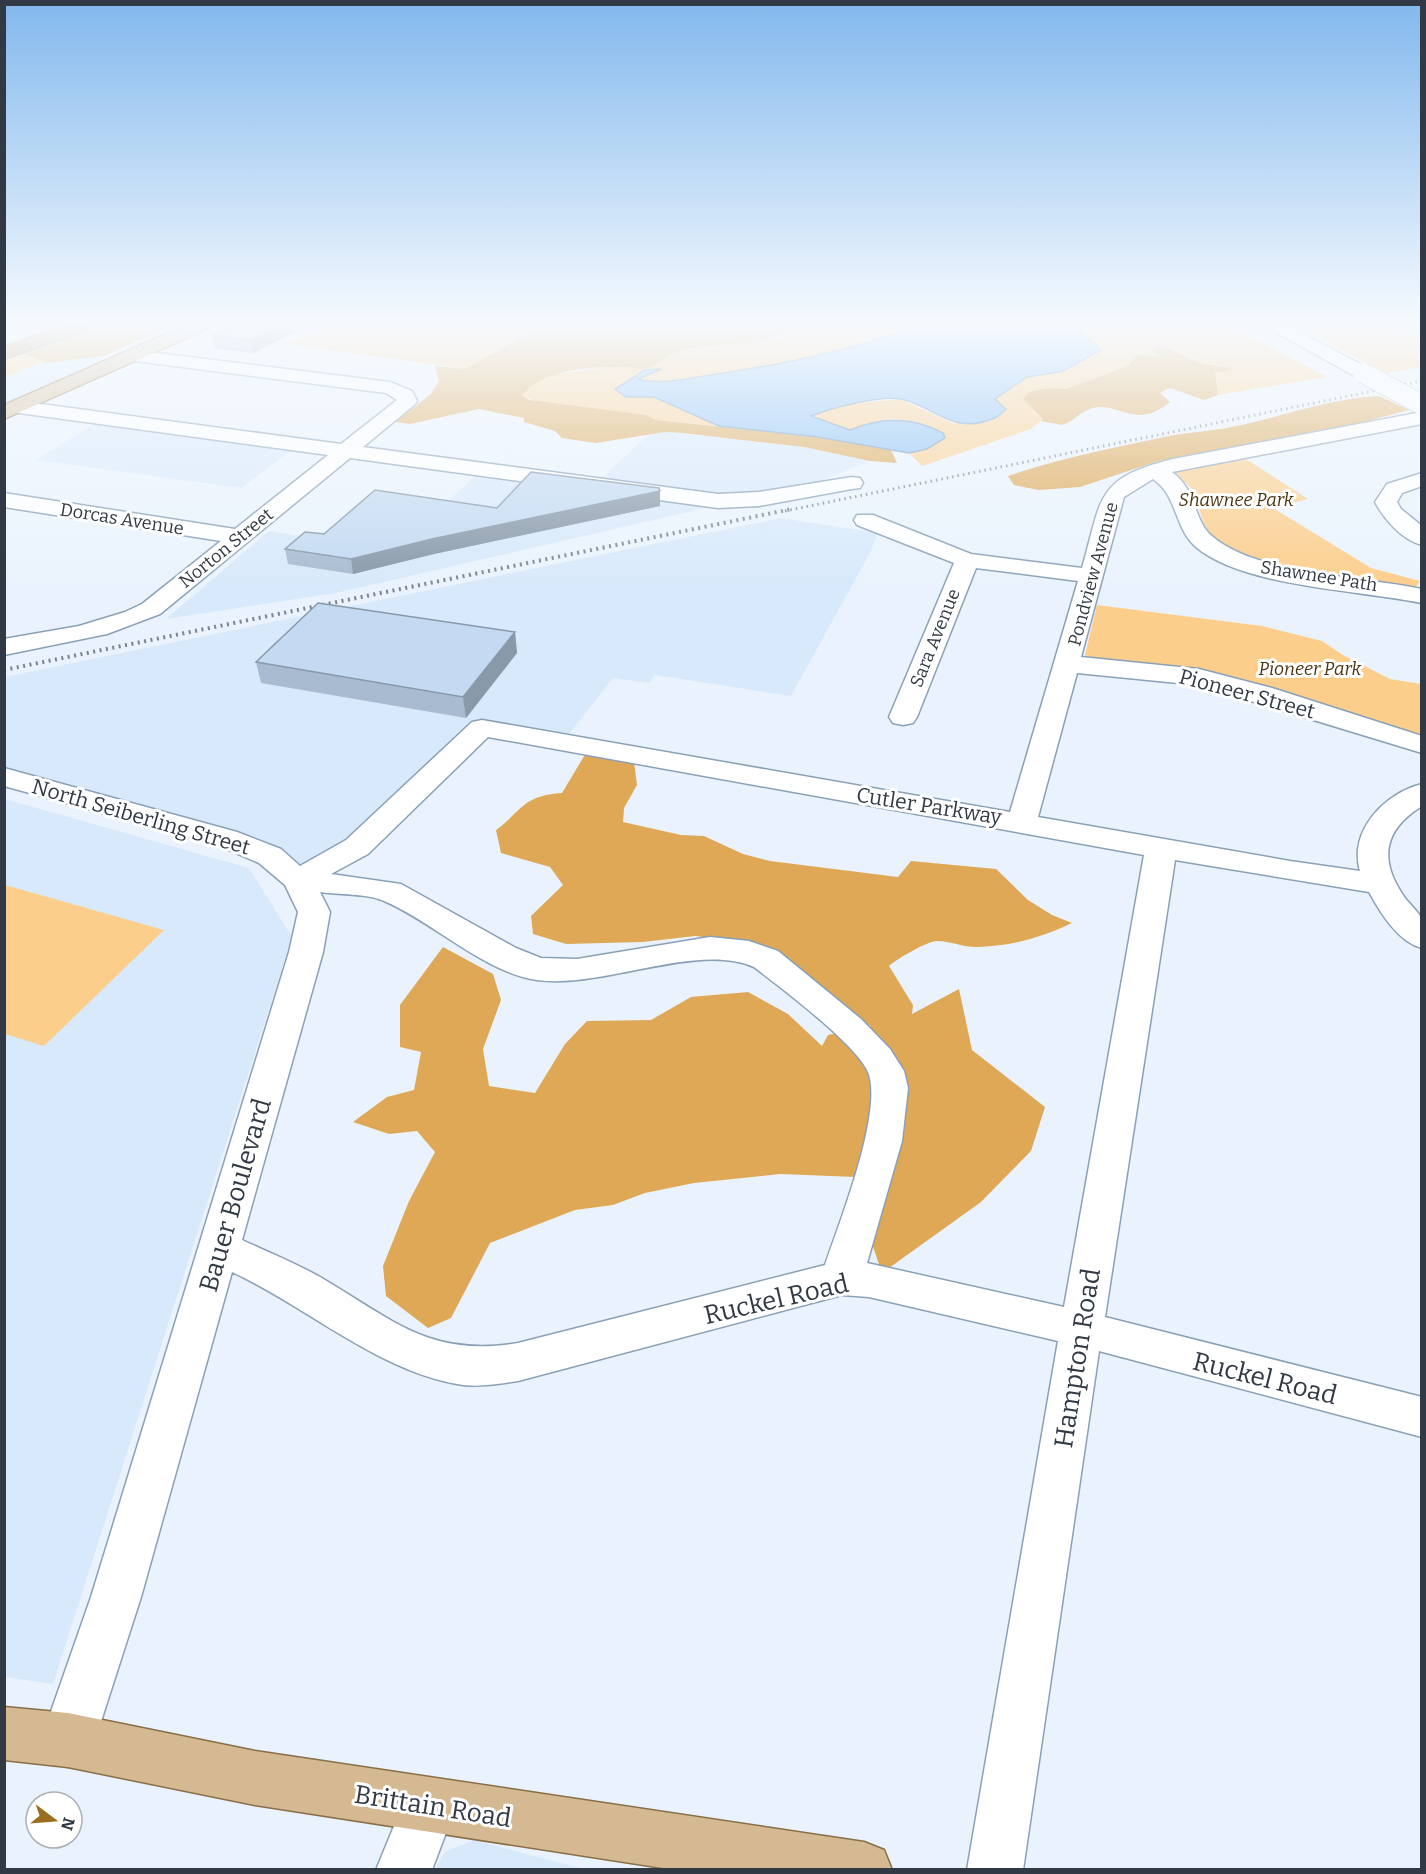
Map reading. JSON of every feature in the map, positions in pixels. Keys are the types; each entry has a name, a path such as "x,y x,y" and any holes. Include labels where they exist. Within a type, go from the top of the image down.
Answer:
{"main road":[{"name":"Brittain Road","path":"4,1733 69,1740 255,1778 429,1806 864,1869"}],"street":[{"path":"39,413 718,501 759,499 852,483"},
{"name":"Norton Street","path":"4,647 134,619 151,609 392,413"},
{"name":"Pondview Avenue","path":"1022,822 1069,664 1114,495 1131,481 1155,470 1402,413"},
{"name":"Shawnee Path","path":"1155,470 1178,488 1196,534 1224,555 1269,570 1376,585 1422,596"},
{"path":"1422,479 1396,488 1390,492 1386,502 1392,513 1422,538"},
{"name":"Dorcas Avenue","path":"4,501 239,537"},
{"path":"865,520 967,560 1092,576"},
{"name":"Sara Avenue","path":"903,717 967,560"},
{"name":"Pioneer Street","path":"1069,664 1199,677 1262,694 1422,745"},
{"name":"Cutler Parkway","path":"298,880 357,847 482,728 1377,884"},
{"name":"North Seiberling Street","path":"4,777 226,838 270,856 298,880"},
{"path":"1422,793 1390,814 1376,831 1371,851 1377,884 1422,938"},
{"name":"Hampton Road","path":"995,1869 1036,1602 1161,848"},
{"path":"298,880 390,891 504,956 537,969 577,970 710,948 749,952 766,960 861,1040 887,1072 890,1088 882,1143 842,1278"},
{"name":"Bauer Boulevard","path":"69,1740 116,1597 306,952 314,912 298,880"},
{"name":"Ruckel Road","path":"220,1248 300,1286 396,1342 439,1361 463,1366 489,1367 518,1362 749,1304 842,1278 869,1280 1083,1329 1422,1417"},
{"path":"404,1869 429,1806"}],"shaded area":[{"path":"406,413 459,413 410,424 395,422"},
{"path":"501,413 634,413 646,415 656,420 818,437 891,450 897,463 870,461 804,447 682,433 665,432 596,443 562,438 555,431 524,422 524,418"},
{"path":"1037,413 1081,413 1062,425 1041,421 1043,419"},
{"path":"1286,413 1396,413 1360,423 1158,461 1080,487 1039,490 1014,485 1008,476 1065,459 1125,445 1258,421"},
{"path":"100,420 296,447 241,488 36,460"},
{"path":"665,432 804,447 870,461 801,489 737,499 596,483 648,435"},
{"path":"481,471 718,501 710,507 336,593 166,619 269,531 312,538 435,513"},
{"path":"781,518 877,533 871,551 791,696 655,675 649,683 613,678 562,743 482,728 357,847 298,880 270,856 5,777 4,677"},
{"path":"586,753 634,762 637,785 624,808 623,822 681,835 704,836 743,854 770,861 898,877 911,861 996,869 1028,900 1052,915 1072,923 1050,933 1004,945 974,947 942,941 932,942 912,951 889,966 913,1005 912,1014 959,989 972,1050 1045,1107 1031,1151 981,1202 882,1273 868,1232 877,1117 856,1177 780,1174 694,1183 645,1193 613,1205 575,1210 490,1243 451,1318 428,1328 386,1296 383,1266 409,1201 435,1152 417,1131 389,1134 353,1122 387,1097 414,1090 421,1052 400,1047 400,1005 443,947 493,974 501,1000 483,1049 489,1086 535,1093 565,1044 587,1021 651,1020 691,997 748,992 788,1014 822,1046 828,1035 871,1026 843,1012 728,940 695,936 643,942 566,944 533,934 531,916 563,885 550,867 501,853 496,830 531,800 562,793"},
{"path":"5,799 249,868 292,937 53,1684 5,1677"},
{"path":"474,1840 584,1869 435,1869 445,1852"}],"green space":[{"path":"629,413 691,413 719,426 656,420 646,415"},
{"path":"819,413 932,413 955,424 971,413 1037,413 1043,419 1031,429 922,466 909,453 927,449 931,427 887,419 850,430 810,416"},
{"name":"Shawnee Park","path":"1246,459 1308,499 1273,508 1371,568 1420,581 1415,588 1365,578 1275,566 1246,557 1216,541 1204,524 1193,490 1174,471"},
{"name":"Pioneer Park","path":"1097,605 1262,626 1322,641 1343,655 1390,679 1421,684 1421,736 1202,670 1128,664 1085,655"},
{"path":"5,885 164,930 44,1046 5,1034"}],"water":[{"path":"691,413 818,413 811,416 850,430 885,421 908,421 931,427 943,433 945,438 927,449 909,453 818,437 719,426"},
{"path":"936,413 1002,413 983,422 971,424"}],"building":[{"path":"531,472 659,488 660,491 432,539 351,559 285,549 305,532 324,534 375,490 497,508"},
{"path":"318,603 515,632 463,697 256,662"}],"railway":[{"path":"785,511 1263,413"},
{"path":"4,670 792,509"}]}
